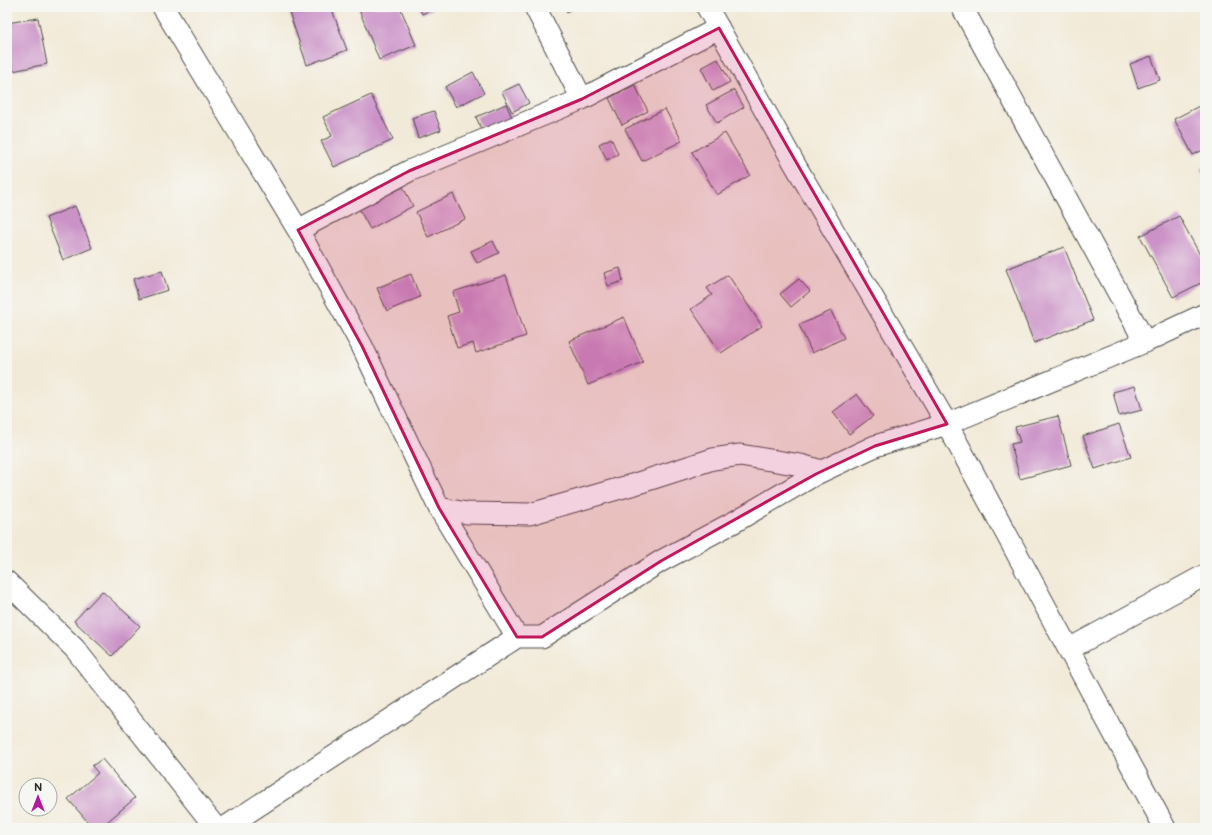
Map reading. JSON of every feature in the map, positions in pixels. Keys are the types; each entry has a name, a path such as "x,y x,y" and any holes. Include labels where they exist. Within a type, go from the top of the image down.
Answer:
{"street":[{"path":"163,7 298,230 362,346 439,508 516,637"},
{"path":"535,7 582,99"},
{"path":"707,7 794,163 947,424 1164,828"},
{"path":"962,7 1145,342"},
{"path":"298,230 409,171 582,99 719,28"},
{"path":"224,828 516,637 542,637 661,561 822,471 875,446 947,424 1145,342 1205,314"},
{"path":"439,508 467,513 530,514 635,484 713,459 740,455 801,465 822,471"},
{"path":"1069,649 1205,575"},
{"path":"7,582 75,649 216,828"}],"highlighted area":[{"path":"719,28 947,424 875,446 816,474 661,561 542,637 517,637 439,508 362,346 298,230 409,171 582,99"}],"building":[{"path":"303,7 331,7 347,50 307,65 289,12"},
{"path":"358,7 400,7 416,45 379,60"},
{"path":"419,7 438,7 422,14"},
{"path":"564,7 575,7 567,12"},
{"path":"38,18 47,64 8,72 7,23"},
{"path":"1151,56 1160,80 1138,88 1130,64"},
{"path":"718,59 730,82 713,91 701,68"},
{"path":"473,72 484,93 456,107 445,87"},
{"path":"519,84 529,103 512,112 502,92"},
{"path":"635,85 648,111 622,125 609,98"},
{"path":"734,90 744,107 717,123 706,105"},
{"path":"371,95 393,140 334,167 321,141 332,136 323,117"},
{"path":"1205,103 1205,149 1193,155 1174,119"},
{"path":"506,104 514,122 484,135 476,117"},
{"path":"665,109 682,141 642,161 625,129"},
{"path":"434,111 441,130 418,138 412,118"},
{"path":"725,133 750,175 717,195 692,152"},
{"path":"611,138 618,154 607,160 599,144"},
{"path":"1205,167 1205,178 1200,169"},
{"path":"403,187 413,206 370,229 359,209"},
{"path":"453,194 465,219 428,237 416,212"},
{"path":"75,206 92,248 63,260 46,218"},
{"path":"1179,216 1205,264 1205,281 1173,297 1140,236"},
{"path":"493,241 499,253 477,263 471,251"},
{"path":"1064,247 1093,320 1034,343 1006,269"},
{"path":"620,268 623,281 608,286 604,273"},
{"path":"162,271 168,290 139,299 133,279"},
{"path":"411,274 420,297 387,311 377,288"},
{"path":"506,275 526,336 476,353 473,343 457,348 447,316 459,312 453,292"},
{"path":"728,275 762,326 721,353 691,309 712,295 707,288"},
{"path":"799,279 810,291 791,307 780,294"},
{"path":"831,311 844,338 812,353 799,325"},
{"path":"624,317 643,362 588,385 569,341"},
{"path":"1135,386 1142,410 1119,416 1113,392"},
{"path":"857,394 873,416 849,434 833,412"},
{"path":"1058,416 1071,465 1020,479 1011,444 1020,442 1015,427"},
{"path":"1119,424 1131,457 1095,469 1083,436"},
{"path":"102,591 140,626 112,656 74,621"},
{"path":"102,759 135,798 100,828 93,828 68,799 98,773 92,766"}]}
